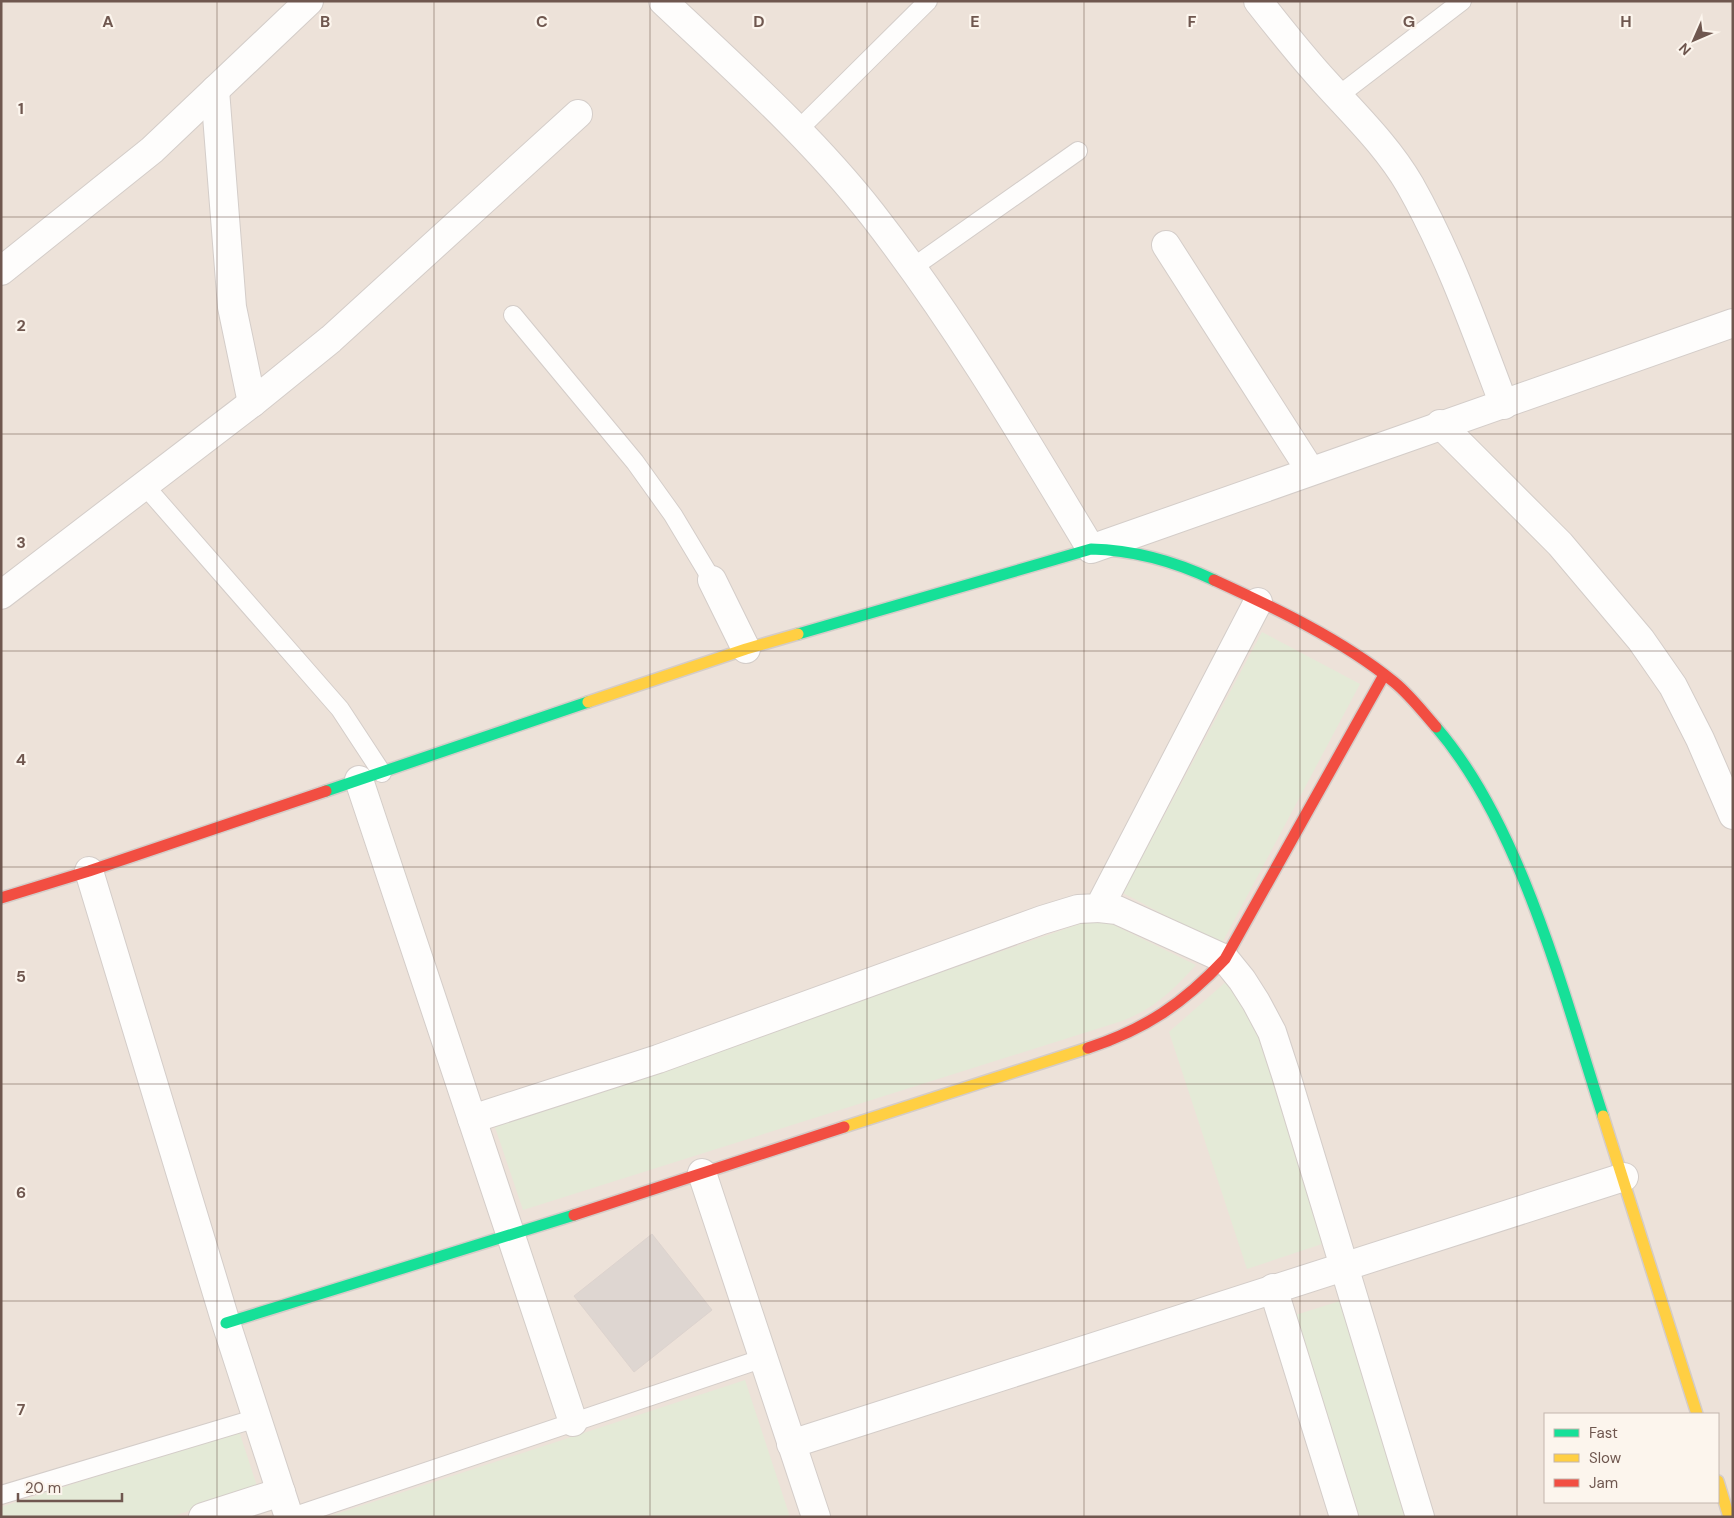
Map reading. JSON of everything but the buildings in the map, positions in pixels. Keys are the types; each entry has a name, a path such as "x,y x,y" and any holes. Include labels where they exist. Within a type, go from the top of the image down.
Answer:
{"street":[{"path":"1,271 152,150 310,1"},
{"path":"663,1 797,131 871,213 912,268 994,386 1091,549"},
{"path":"1258,1 1379,143 1409,184 1440,245 1468,309 1504,404"},
{"path":"216,90 232,307 252,403"},
{"path":"1,595 145,486 332,339 578,114"},
{"path":"1166,245 1310,470"},
{"path":"1,898 89,871 746,649 1091,549 1440,424 1504,404 1733,323"},
{"path":"1440,424 1560,544 1641,640 1677,695 1700,739 1733,815"},
{"path":"1091,549 1122,548 1151,554 1183,565 1258,602 1355,654 1410,697 1440,731 1484,796 1510,845 1543,935 1624,1177 1697,1413"},
{"path":"712,580 746,649"},
{"path":"1099,908 1258,602"},
{"path":"226,1323 511,1235 702,1173 1135,1031 1157,1020 1203,983 1225,959 1384,675"},
{"path":"370,777 472,1119 573,1422"},
{"path":"89,871 226,1323 288,1508 204,1517"},
{"path":"472,1119 658,1059 1042,920 1078,909 1099,908 1117,910 1225,959 1247,988 1272,1032 1420,1517"},
{"path":"702,1173 816,1517"},
{"path":"791,1444 1624,1177"},
{"path":"1273,1288 1344,1517"},
{"path":"1719,1483 1729,1517"}],"lane":[{"path":"797,131 928,1"},
{"path":"1338,96 1462,1"},
{"path":"912,268 1078,151"},
{"path":"513,315 635,462 673,515 712,580"},
{"path":"145,486 340,709 370,777"},
{"path":"288,1508 573,1422 764,1358"},
{"path":"1,1495 257,1418"}],"shaded area":[{"path":"1,1 1733,1 1733,1517 1,1517"}],"green space":[{"path":"1262,632 1360,684 1221,945 1123,893"},
{"path":"1094,919 1112,924 1196,965 1162,998 1134,1016 1122,1021 523,1210 495,1127"},
{"path":"1228,980 1243,998 1259,1037 1325,1243 1247,1269 1169,1032"},
{"path":"1340,1301 1410,1517 1357,1517 1292,1316"},
{"path":"745,1380 790,1517 327,1517"},
{"path":"239,1431 258,1489 170,1517 1,1517 1,1507"}],"traffic: fast":[{"path":"798,634 1091,549 1139,554 1184,567 1214,580"},
{"path":"326,791 588,702"},
{"path":"1436,727 1466,767 1492,812 1516,861 1555,965 1603,1116"},
{"path":"226,1323 574,1215"}],"traffic: slow":[{"path":"588,702 746,649 798,634"},
{"path":"844,1127 1088,1048"},
{"path":"1603,1116 1697,1413"},
{"path":"1719,1484 1729,1517"}],"traffic: jam":[{"path":"1214,580 1307,625 1374,666 1400,687 1436,727"},
{"path":"1088,1048 1109,1041 1163,1013 1194,989 1225,959 1384,675"},
{"path":"1,898 89,871 326,791"},
{"path":"574,1215 844,1127"}]}
